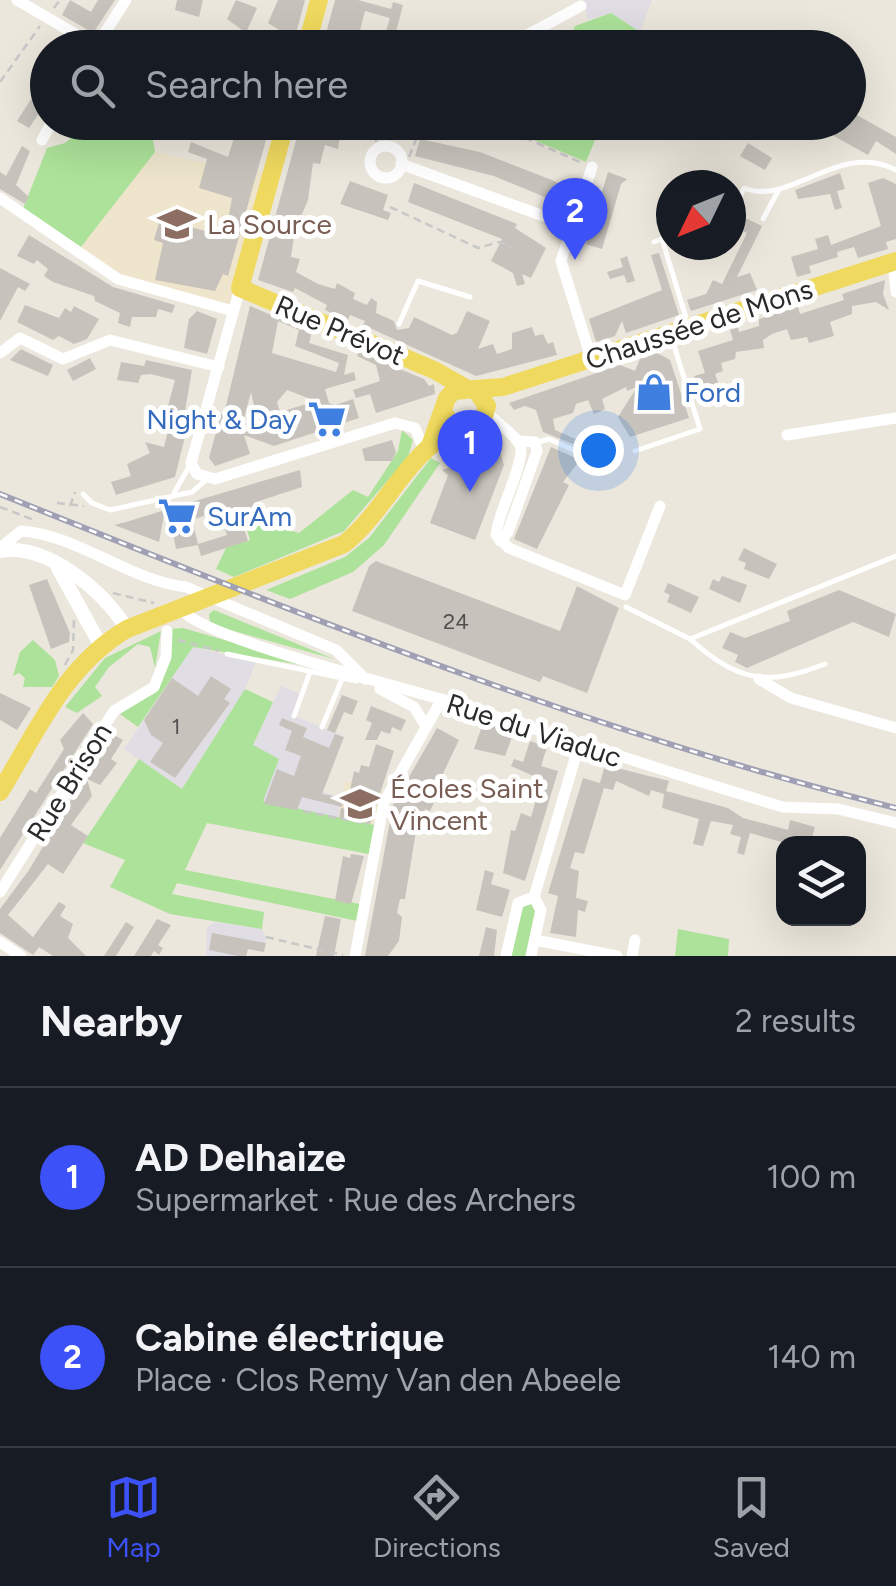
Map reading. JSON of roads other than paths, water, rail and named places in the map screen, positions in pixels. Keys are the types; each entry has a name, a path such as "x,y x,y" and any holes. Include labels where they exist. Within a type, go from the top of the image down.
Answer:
{"main road":[{"path":"313,30 319,0"},
{"path":"240,288 281,140"},
{"name":"Chaussée de Mons","path":"469,388 503,387 894,261"},
{"name":"Rue Prévot","path":"240,288 390,344 469,388"},
{"path":"439,374 445,406 456,429"},
{"path":"0,792 68,680 101,646 168,599 207,599 331,551 356,534 428,448 484,415 503,387"},
{"path":"428,448 445,406 469,388 484,415"}],"street":[{"path":"17,0 67,30"},
{"path":"107,30 126,0"},
{"path":"537,30 582,6"},
{"path":"404,165 388,178 374,174 370,160 379,148 393,148 404,165 571,226"},
{"path":"591,358 561,262 592,168"},
{"path":"0,198 118,279 234,311"},
{"path":"894,261 896,292"},
{"path":"240,288 190,463 207,479 395,422 415,428 428,448"},
{"path":"0,352 20,338 55,358 68,359 110,340 219,367"},
{"path":"484,415 518,441 523,453 497,521 500,541"},
{"path":"787,435 896,418"},
{"path":"500,541 508,532 537,451 535,442 518,441"},
{"path":"500,541 625,601 660,506"},
{"path":"1,550 21,531 31,532 168,599 186,587 336,650 368,682 414,708 426,726"},
{"path":"1,550 28,552 58,567 112,606 127,629"},
{"path":"58,567 101,646"},
{"name":"Rue du Viaduc","path":"168,599 203,627 304,657 368,682 442,700 783,807 838,808 896,822"},
{"name":"Rue Brison","path":"0,892 114,711 154,687 166,658 167,634"},
{"path":"759,679 791,698 896,728"},
{"path":"355,956 384,802 442,700"},
{"path":"530,956 540,910 534,896 579,746"},
{"path":"506,956 518,903 534,896"},
{"path":"534,940 617,956"},
{"path":"632,956 635,940"},
{"path":"3,948 21,956"}],"lane":[{"path":"746,189 756,193 780,188 868,160 896,170"},
{"path":"763,219 780,188"},
{"path":"654,242 662,240 689,327"},
{"path":"400,324 418,282 470,297"},
{"path":"635,451 700,429 670,333"},
{"path":"535,442 549,439 600,462"},
{"path":"174,492 190,463"},
{"path":"79,493 92,504 110,510 174,492 192,492 207,479"},
{"path":"690,639 896,556"},
{"path":"625,601 690,639 712,659 759,679 787,679 826,664"},
{"path":"228,654 368,682"},
{"path":"294,716 310,672"},
{"path":"322,727 342,679"}],"railway":[{"path":"0,494 443,667 667,743 896,808"}],"place":[{"name":"La Source","path":"177,224"},
{"name":"Cabine électrique","path":"575,260"},
{"name":"Ford","path":"654,392"},
{"name":"Night & Day","path":"327,419"},
{"name":"AD Delhaize","path":"470,492"},
{"name":"SurAm","path":"177,516"},
{"name":"Écoles Saint Vincent","path":"360,804"}]}
